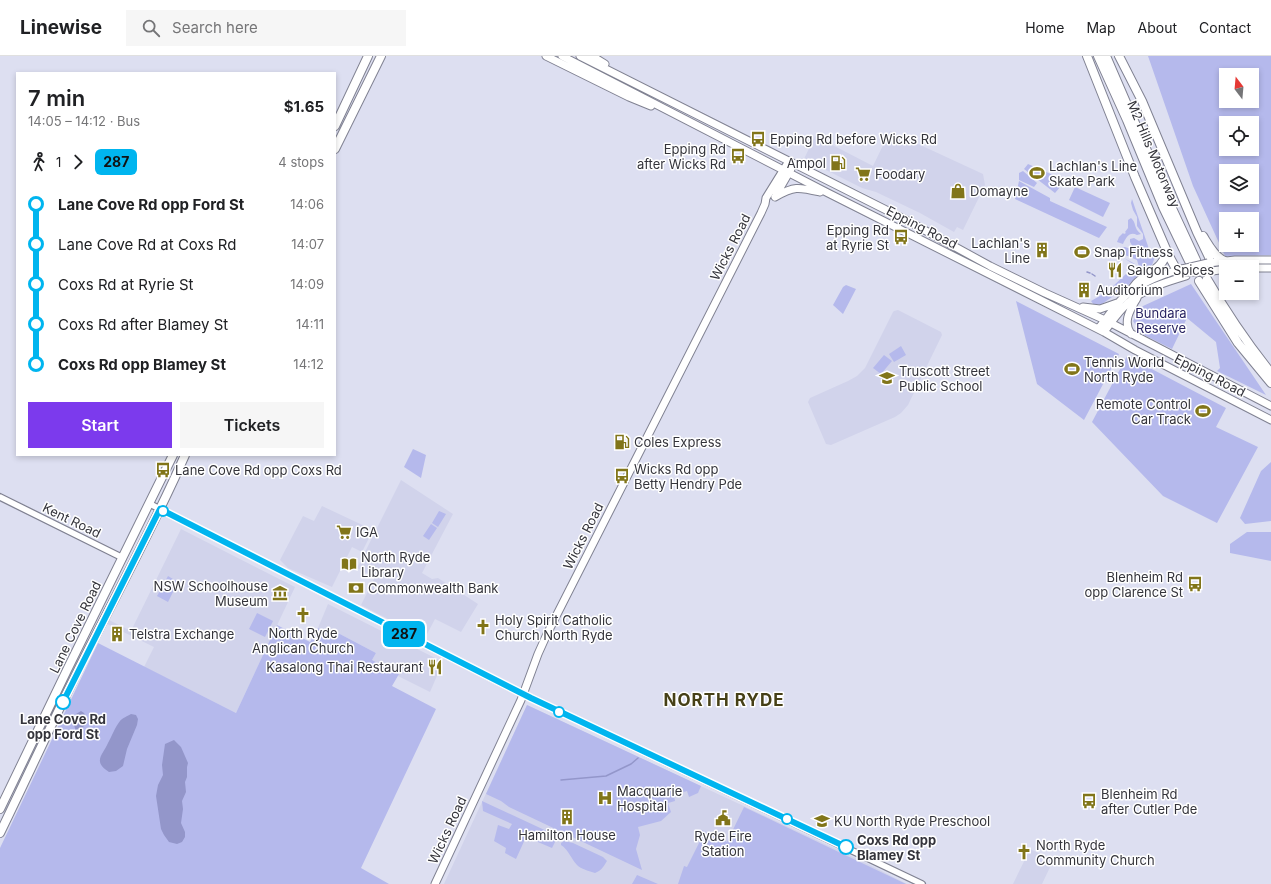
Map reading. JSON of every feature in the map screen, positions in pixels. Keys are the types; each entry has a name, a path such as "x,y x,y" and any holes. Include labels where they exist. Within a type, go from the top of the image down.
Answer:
{"highway":[{"path":"336,124 368,56"},
{"path":"336,147 381,56"},
{"path":"1087,56 1135,177 1166,247 1174,265 1183,272"},
{"name":"M2 Hills Motorway","path":"1098,56 1127,120 1162,207 1192,261 1176,218 1106,56"},
{"path":"1119,56 1142,101 1209,258 1207,271 1238,343 1271,383"},
{"path":"1184,202 1206,241 1222,260"},
{"path":"1134,294 1136,284 1151,272 1165,257 1166,247"},
{"path":"1207,271 1223,307 1242,335 1271,372"},
{"name":"Lane Cove Road","path":"0,809 173,456"},
{"name":"Lane Cove Road","path":"0,833 94,638 160,509 185,456"},
{"name":"Kent Road","path":"123,558 133,563"},
{"path":"67,670 77,675"}],"main road":[{"path":"546,56 629,97 679,116"},
{"name":"Epping Road","path":"562,56 1101,331 1134,350 1271,420"},
{"name":"Epping Road","path":"580,56 903,218 976,259 1108,322 1211,374 1271,407"},
{"path":"592,56 644,89"},
{"name":"Wicks Road","path":"435,884 523,694 547,634 765,204 766,198 792,162"},
{"name":"Wicks Road","path":"765,204 775,197 786,171"},
{"path":"775,197 785,191 796,188 828,193"},
{"path":"1259,261 1271,260"},
{"path":"1075,307 1100,309 1108,307 1134,294 1150,281 1183,272 1207,271 1219,267"},
{"path":"1259,268 1271,268"},
{"path":"1108,322 1126,305 1134,294 1158,286 1183,272"},
{"path":"1131,334 1127,320 1134,294"},
{"path":"1101,331 1120,302"}],"street":[{"name":"Kent Road","path":"0,498 123,558"},
{"path":"150,504 523,694 922,884"}],"shaded area":[{"path":"890,131 983,174 985,185 963,230 957,227 954,232 920,213 876,192 862,188 804,159 815,136 873,166"},
{"name":"Truscott Street Public School","path":"898,310 941,332 942,335 908,405 895,417 831,445 826,444 808,402 810,398 848,381 857,376 865,368 893,312"},
{"path":"401,480 453,514 422,573 432,579 438,578 478,604 461,632 435,619 425,638 361,605 375,577 357,568"},
{"path":"322,506 373,530 362,552 352,547 332,587 288,568 280,560 303,516 314,521"},
{"path":"181,529 295,587 236,713 144,667 154,647 107,624 109,620 131,631"},
{"path":"328,604 443,662 430,692 398,676 399,674 372,660 376,653 338,633 335,637 318,628"},
{"name":"Macquarie Hospital","path":"527,705 868,864 907,884 444,884"},
{"path":"81,711 88,720 78,731 75,728 74,720 76,714"},
{"path":"131,714 136,715 138,719 127,749 123,766 116,771 109,772 101,765 100,758 118,723"},
{"path":"174,740 181,747 188,763 185,782 186,792 182,801 183,809 181,823 185,832 185,837 182,842 177,844 169,842 161,829 156,796 158,785 163,775 162,765 165,744"},
{"path":"1030,849 1051,859 1052,863 1042,884 1013,884"}],"green space":[{"path":"1148,56 1271,56 1271,255 1225,256 1223,252 1259,252 1259,212 1219,212 1219,243 1193,186"},
{"path":"1028,164 1060,178 1059,184 1061,186 1055,193 1024,169"},
{"path":"1023,171 1037,183 1034,187 1019,180 1019,173"},
{"path":"1019,181 1050,198 1050,201 1107,227 1099,238 1015,199"},
{"path":"1075,187 1110,203 1103,217 1069,200"},
{"path":"1132,199 1150,252 1156,251 1157,256 1155,257 1152,265 1122,290 1102,304 1094,305 1091,301 1112,289 1111,288 1126,274 1129,277 1133,273 1130,269 1133,266 1131,265 1133,264 1124,258 1135,264 1133,265 1137,269 1139,267 1137,260 1118,254 1114,249 1125,247 1131,249 1133,247 1130,239 1134,238 1139,241 1143,239 1143,234 1137,226 1137,217 1131,203"},
{"path":"1131,218 1137,230 1141,234 1130,234 1123,244 1117,242 1123,233 1126,233 1125,232 1128,228 1128,220"},
{"name":"Bundara Reserve","path":"1191,284 1266,395 1217,371 1220,368 1216,342 1187,318 1172,349 1142,334 1133,321 1143,306"},
{"path":"846,285 856,289 843,314 833,305 843,287"},
{"name":"Tennis World North Ryde","path":"1016,301 1119,354 1084,420 1037,384"},
{"path":"901,346 906,355 894,362 889,354"},
{"path":"884,355 892,361 881,374 873,368"},
{"path":"1127,356 1226,408 1216,427 1258,447 1217,523 1163,496 1092,422"},
{"path":"413,449 426,455 421,478 404,467"},
{"path":"1271,462 1271,521 1245,524 1240,518 1261,471"},
{"path":"439,511 446,514 438,527 432,523"},
{"path":"431,524 437,528 429,540 423,536"},
{"path":"1247,532 1271,532 1271,561 1230,553 1230,544"},
{"path":"168,576 178,582 168,602 157,596"},
{"path":"257,613 273,621 265,637 249,629"},
{"path":"277,625 310,642 318,628 335,637 338,633 376,653 372,660 399,674 392,686 436,709 361,868 389,884 0,884 0,848 98,643 236,713"},
{"path":"527,705 701,786 698,793 689,797 687,791 674,795 675,801 668,803 671,812 661,821 638,827 640,835 636,849 642,870 509,807 501,801 486,794"},
{"path":"482,801 551,833 555,842 552,848 526,837 516,859 505,853 506,848 494,841 498,825 509,829 512,824 483,811"},
{"path":"744,807 906,884 678,884 684,866 687,867 704,833 701,831 702,830 727,842"},
{"path":"564,841 573,843 603,857 607,861 601,870 595,873 583,869 577,865 566,849 561,845"},
{"path":"637,875 658,884 632,884"}],"waterway":[{"path":"561,780 606,776 631,764 638,758"}],"bus line":[{"name":"287","path":"63,702 160,509 514,690 846,847"}],"place":[{"name":"Epping Rd before Wicks Rd","path":"758,139"},
{"name":"Epping Rd after Wicks Rd","path":"738,156"},
{"name":"Ampol","path":"838,163"},
{"name":"Lachlan's Line Skate Park","path":"1037,173"},
{"name":"Foodary","path":"863,174"},
{"name":"Domayne","path":"958,191"},
{"name":"Epping Rd at Ryrie St","path":"901,237"},
{"name":"Lachlan's Line","path":"1042,250"},
{"name":"Snap Fitness","path":"1082,252"},
{"name":"Saigon Spices","path":"1115,270"},
{"name":"Auditorium","path":"1084,290"},
{"name":"Tennis World North Ryde","path":"1072,369"},
{"name":"Truscott Street Public School","path":"887,378"},
{"name":"Remote Control Car Track","path":"1203,411"},
{"name":"Coles Express","path":"622,442"},
{"name":"Lane Cove Rd opp Coxs Rd","path":"163,470"},
{"name":"Wicks Rd opp Betty Hendry Pde","path":"622,476"},
{"name":"IGA","path":"344,532"},
{"name":"North Ryde Library","path":"349,564"},
{"name":"Blenheim Rd opp Clarence St","path":"1195,584"},
{"name":"Commonwealth Bank","path":"356,588"},
{"name":"NSW Schoolhouse Museum","path":"280,593"},
{"name":"North Ryde Anglican Church","path":"303,615"},
{"name":"Holy Spirit Catholic Church North Ryde","path":"483,627"},
{"name":"Telstra Exchange","path":"117,634"},
{"name":"Kasalong Thai Restaurant","path":"435,667"},
{"name":"Lane Cove Rd opp Ford St","path":"63,702"},
{"name":"Macquarie Hospital","path":"605,798"},
{"name":"Blenheim Rd after Cutler Pde","path":"1089,801"},
{"name":"Hamilton House","path":"567,817"},
{"name":"Ryde Fire Station","path":"723,818"},
{"name":"KU North Ryde Preschool","path":"822,821"},
{"name":"Coxs Rd opp Blamey St","path":"846,847"},
{"name":"North Ryde Community Church","path":"1024,852"}],"district":[{"name":"NORTH RYDE","path":"724,700"}]}
